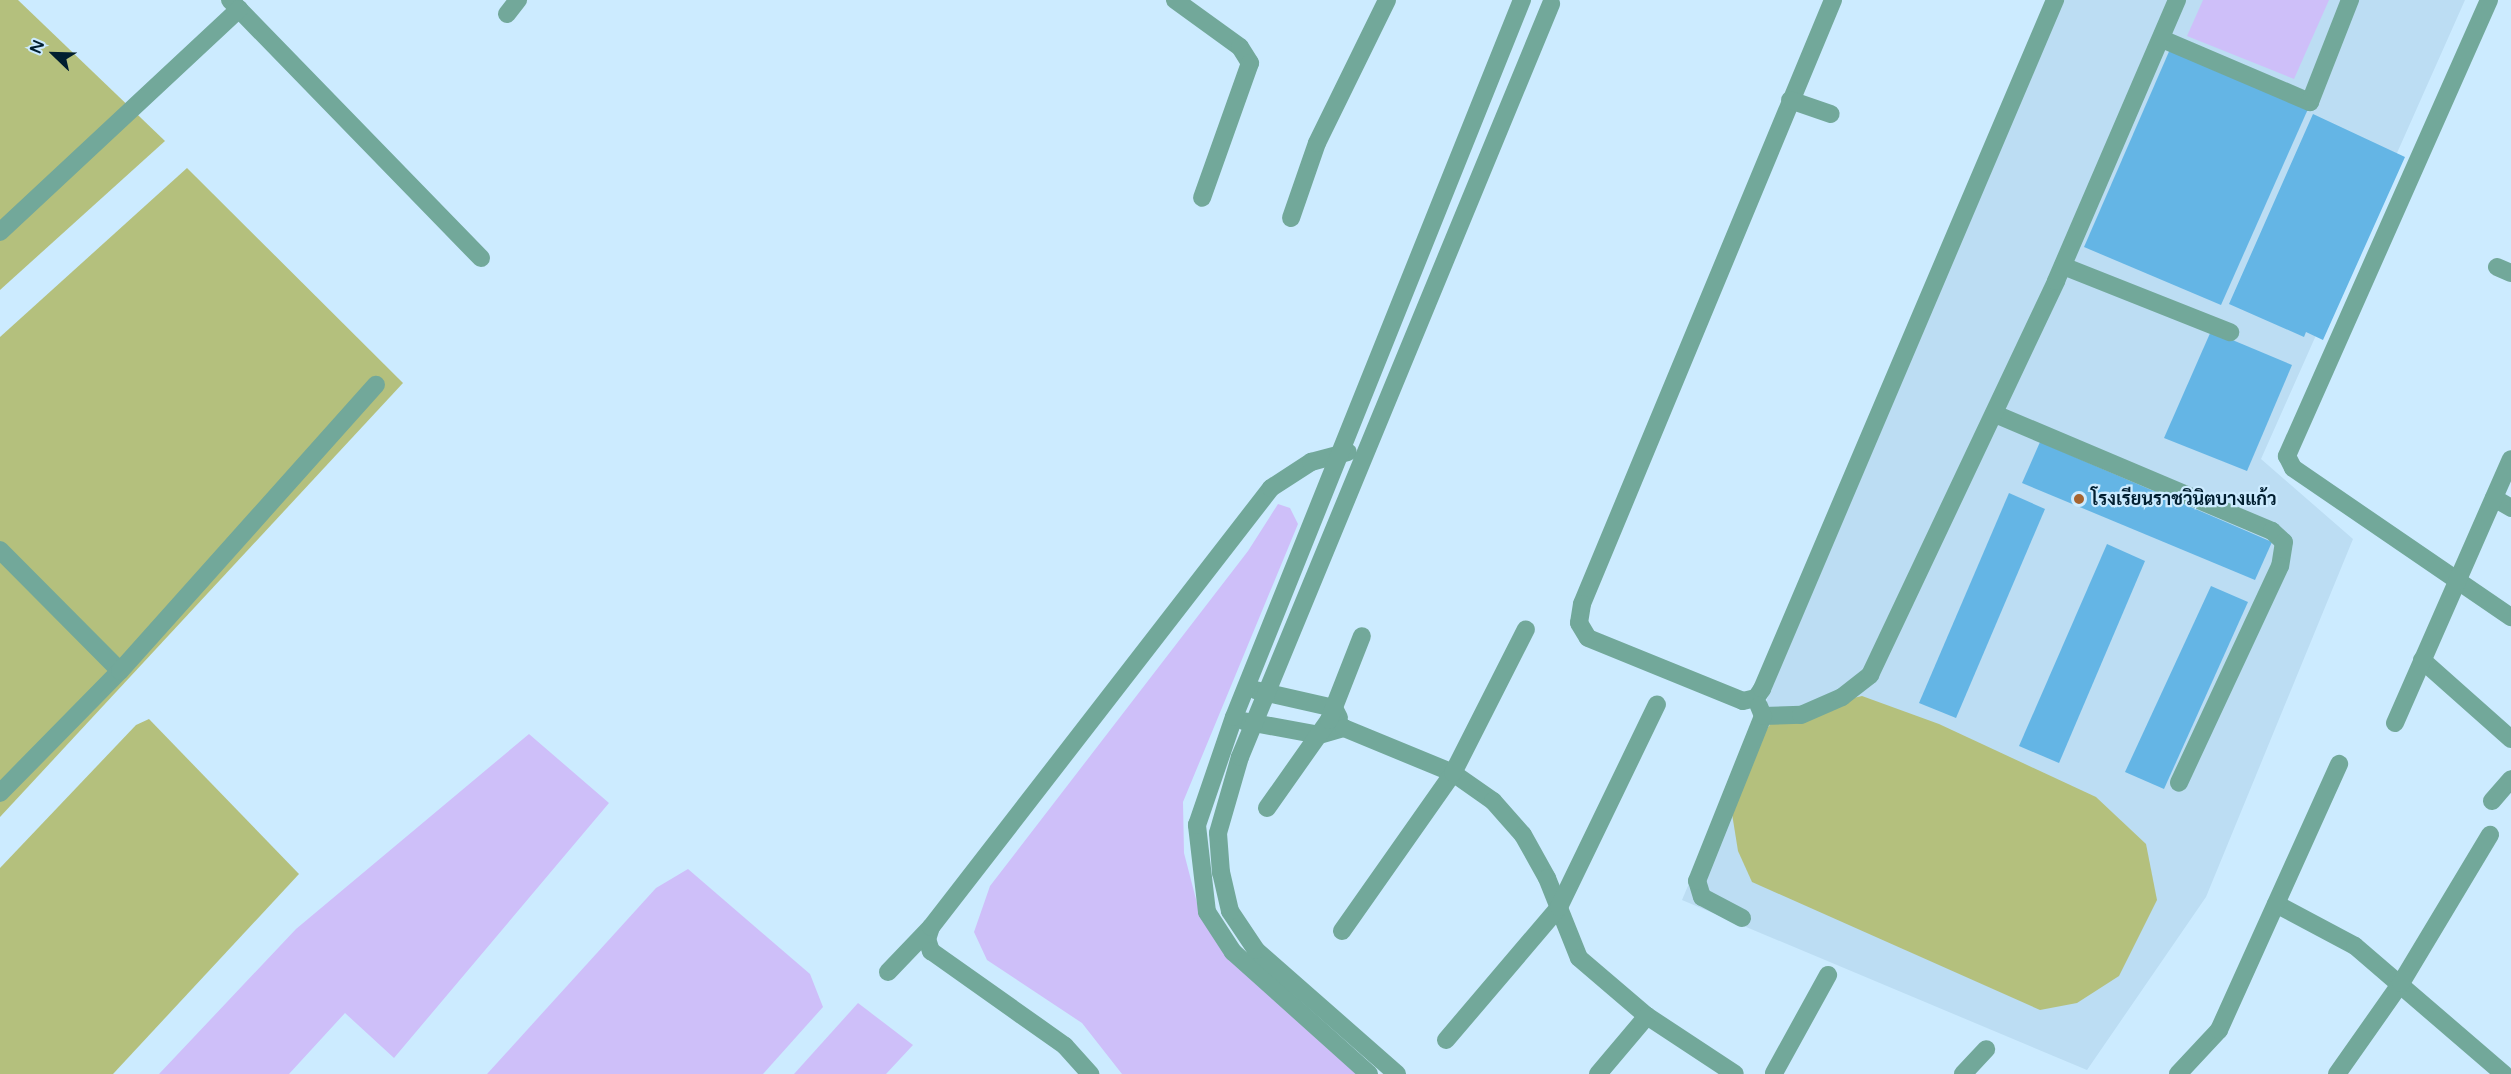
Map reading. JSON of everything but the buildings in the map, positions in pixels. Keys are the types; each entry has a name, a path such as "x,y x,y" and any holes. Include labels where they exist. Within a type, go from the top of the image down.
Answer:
{"street":[{"path":"1175,0 1240,47 1250,63 1202,198"},
{"path":"1291,218 1317,143 1387,0"},
{"path":"1370,1074 1233,952 1207,912 1197,825 1221,749 1521,0"},
{"path":"1390,1071 1256,950 1230,911 1221,873 1218,833 1240,757 1555,2 1533,0"},
{"path":"1756,699 1743,701 1588,638 1579,623 1582,604 1833,0"},
{"path":"1742,918 1702,897 1697,881 1763,716 1756,699 2055,0"},
{"path":"1763,716 1802,715 1842,697 1870,675 2063,266 2177,0"},
{"path":"2162,39 2310,102 2350,0"},
{"path":"2488,0 2287,456 2293,468 2511,617"},
{"path":"0,232 235,4 481,258"},
{"path":"1790,100 1831,114"},
{"path":"2063,266 2230,332"},
{"path":"0,792 120,671 376,385"},
{"path":"1995,414 2272,531 2284,542 2280,566 2179,783"},
{"path":"888,972 931,927 1271,488 1311,462 1340,456 1374,436"},
{"path":"2395,723 2459,582 2511,459"},
{"path":"2494,498 2511,508"},
{"path":"0,550 120,671"},
{"path":"1342,931 1454,773 1526,629"},
{"path":"1267,808 1319,735 1334,708 1362,636"},
{"path":"2422,660 2511,739"},
{"path":"1246,687 1266,694 1334,708"},
{"path":"1446,1040 1559,907 1657,704"},
{"path":"1334,708 1344,728"},
{"path":"1234,717 1253,726 1319,735 1344,728 1454,773 1493,801 1523,835 1559,907 1579,958 1647,1016 1735,1074"},
{"path":"1221,749 1240,757"},
{"path":"2178,1074 2219,1030 2338,764"},
{"path":"2492,801 2511,779"},
{"path":"2337,1074 2402,983 2490,835"},
{"path":"2276,904 2355,946 2508,1073"},
{"path":"931,927 927,939 931,951 1065,1046 1090,1074"},
{"path":"1774,1074 1828,975"},
{"path":"1598,1074 1647,1016"},
{"path":"1963,1074 1986,1049"}],"shaded area":[{"name":"โรงเรียนราชวินิตบางแก้ว","path":"2063,0 2465,0 2261,459 2353,539 2206,897 2087,1070 1682,900"},
{"path":"2203,0 2329,0 2294,79 2187,36"},
{"path":"1278,504 1290,508 1298,524 1183,802 1184,853 1198,907 1368,1074 1122,1074 1082,1023 987,960 974,932 990,886 1248,551"},
{"path":"529,734 609,803 394,1058 345,1013 289,1074 159,1074 296,929"},
{"path":"688,869 810,974 823,1007 763,1074 487,1074 656,888"},
{"path":"858,1003 913,1045 886,1074 794,1074"}],"green space":[{"path":"0,0 18,0 165,141 0,290"},
{"path":"187,168 403,383 0,817 0,337"},
{"path":"1862,696 1939,724 2096,797 2146,844 2157,900 2119,976 2077,1003 2040,1010 1752,882 1738,851 1729,795 1743,763 1776,716"},
{"path":"149,719 299,874 113,1074 0,1074 0,868 136,725"}],"place":[{"name":"โรงเรียนราชวินิตบางแก้ว","path":"2079,499"}]}
